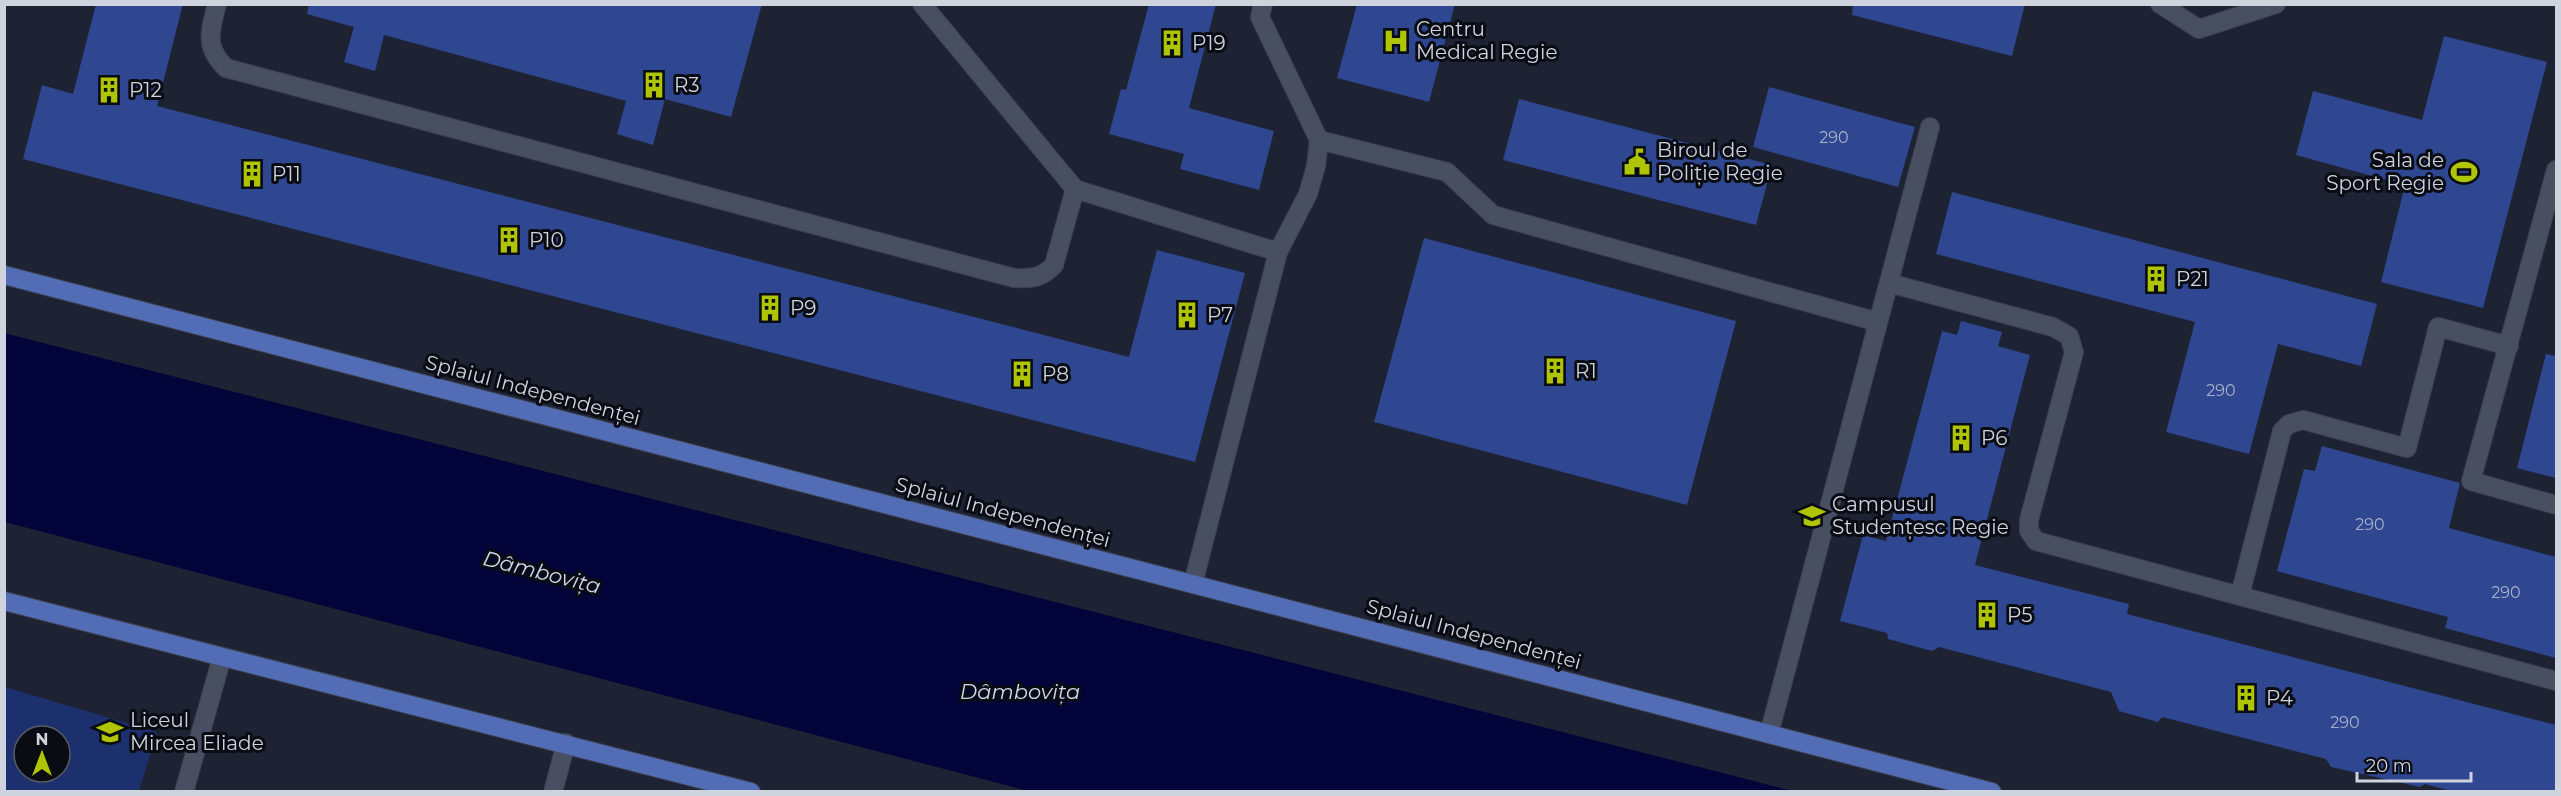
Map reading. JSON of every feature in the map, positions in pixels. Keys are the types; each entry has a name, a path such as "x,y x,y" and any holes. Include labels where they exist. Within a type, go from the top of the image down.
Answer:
{"main road":[{"name":"Splaiul Independenței","path":"4,275 1992,792"},
{"path":"4,601 751,792"}],"street":[{"path":"217,4 210,42 215,57 226,68 1014,278 1029,279 1045,274 1054,265 1074,189"},
{"path":"922,4 1074,189 1278,252"},
{"path":"1193,584 1278,252 1308,194 1320,140 1260,17 1263,4"},
{"path":"2160,4 2199,29 2276,4"},
{"path":"1769,734 1930,128"},
{"path":"1320,140 1447,172 1493,215 1878,322"},
{"path":"2556,170 2471,482 2556,505"},
{"path":"1889,283 2054,327 2068,336 2074,352 2029,520 2029,531 2036,541 2556,681"},
{"path":"2240,595 2282,431 2289,424 2302,420 2407,448 2438,327 2509,346"},
{"path":"184,792 222,657"},
{"path":"553,792 566,743"}],"shaded area":[{"path":"5,687 157,732 139,791 5,791"}],"water":[{"name":"Dâmbovița","path":"4,333 1793,791 1028,791 5,522"}],"building":[{"path":"96,4 183,4 157,106 1129,357 1157,250 1245,273 1195,462 23,159 42,85 73,94"},
{"name":"R3","path":"309,4 762,4 731,117 665,99 653,145 617,134 626,101 384,35 375,71 344,62 354,27 307,14"},
{"name":"P19","path":"1149,4 1216,4 1189,108 1274,131 1259,190 1180,169 1184,154 1109,134 1121,89 1126,90"},
{"name":"Centru Medical Regie","path":"1357,4 1455,4 1429,102 1337,78"},
{"path":"1853,4 2025,4 2012,56 1852,15"},
{"name":"Sala de Sport Regie","path":"2444,36 2547,62 2483,308 2381,282 2405,185 2296,155 2313,91 2422,120"},
{"path":"1769,87 1915,127 1898,187 1753,147"},
{"name":"Biroul de Poliție Regie","path":"1519,99 1772,165 1756,225 1503,160"},
{"name":"P21","path":"1952,192 2377,304 2361,366 2278,344 2249,454 2166,432 2195,322 1936,254"},
{"name":"R1","path":"1424,238 1736,321 1687,505 1374,422"},
{"path":"1961,321 2002,332 1998,346 2030,355 1975,565 2129,604 2127,614 2556,725 2556,792 2454,792 2425,784 2420,787 2331,767 2326,759 2162,717 2158,722 2119,711 2111,692 1939,647 1932,651 1888,639 1887,633 1840,621 1863,535 1886,541 1942,331 1957,335"},
{"path":"2546,354 2556,356 2556,478 2517,468"},
{"path":"2322,446 2460,483 2449,528 2556,557 2556,658 2445,628 2448,617 2277,571 2304,469 2315,471"}],"place":[{"name":"Centru Medical Regie","path":"1396,41"},
{"name":"P19","path":"1172,43"},
{"name":"R3","path":"654,85"},
{"name":"P12","path":"109,90"},
{"name":"Biroul de Poliție Regie","path":"1637,162"},
{"name":"Sala de Sport Regie","path":"2464,172"},
{"name":"P11","path":"252,174"},
{"name":"P10","path":"509,240"},
{"name":"P21","path":"2156,279"},
{"name":"P9","path":"770,308"},
{"name":"P7","path":"1187,315"},
{"name":"R1","path":"1555,371"},
{"name":"P8","path":"1022,374"},
{"name":"P6","path":"1961,438"},
{"name":"Campusul Studențesc Regie","path":"1812,516"},
{"name":"P5","path":"1987,615"},
{"name":"P4","path":"2246,698"},
{"name":"Liceul Mircea Eliade","path":"110,732"}]}
